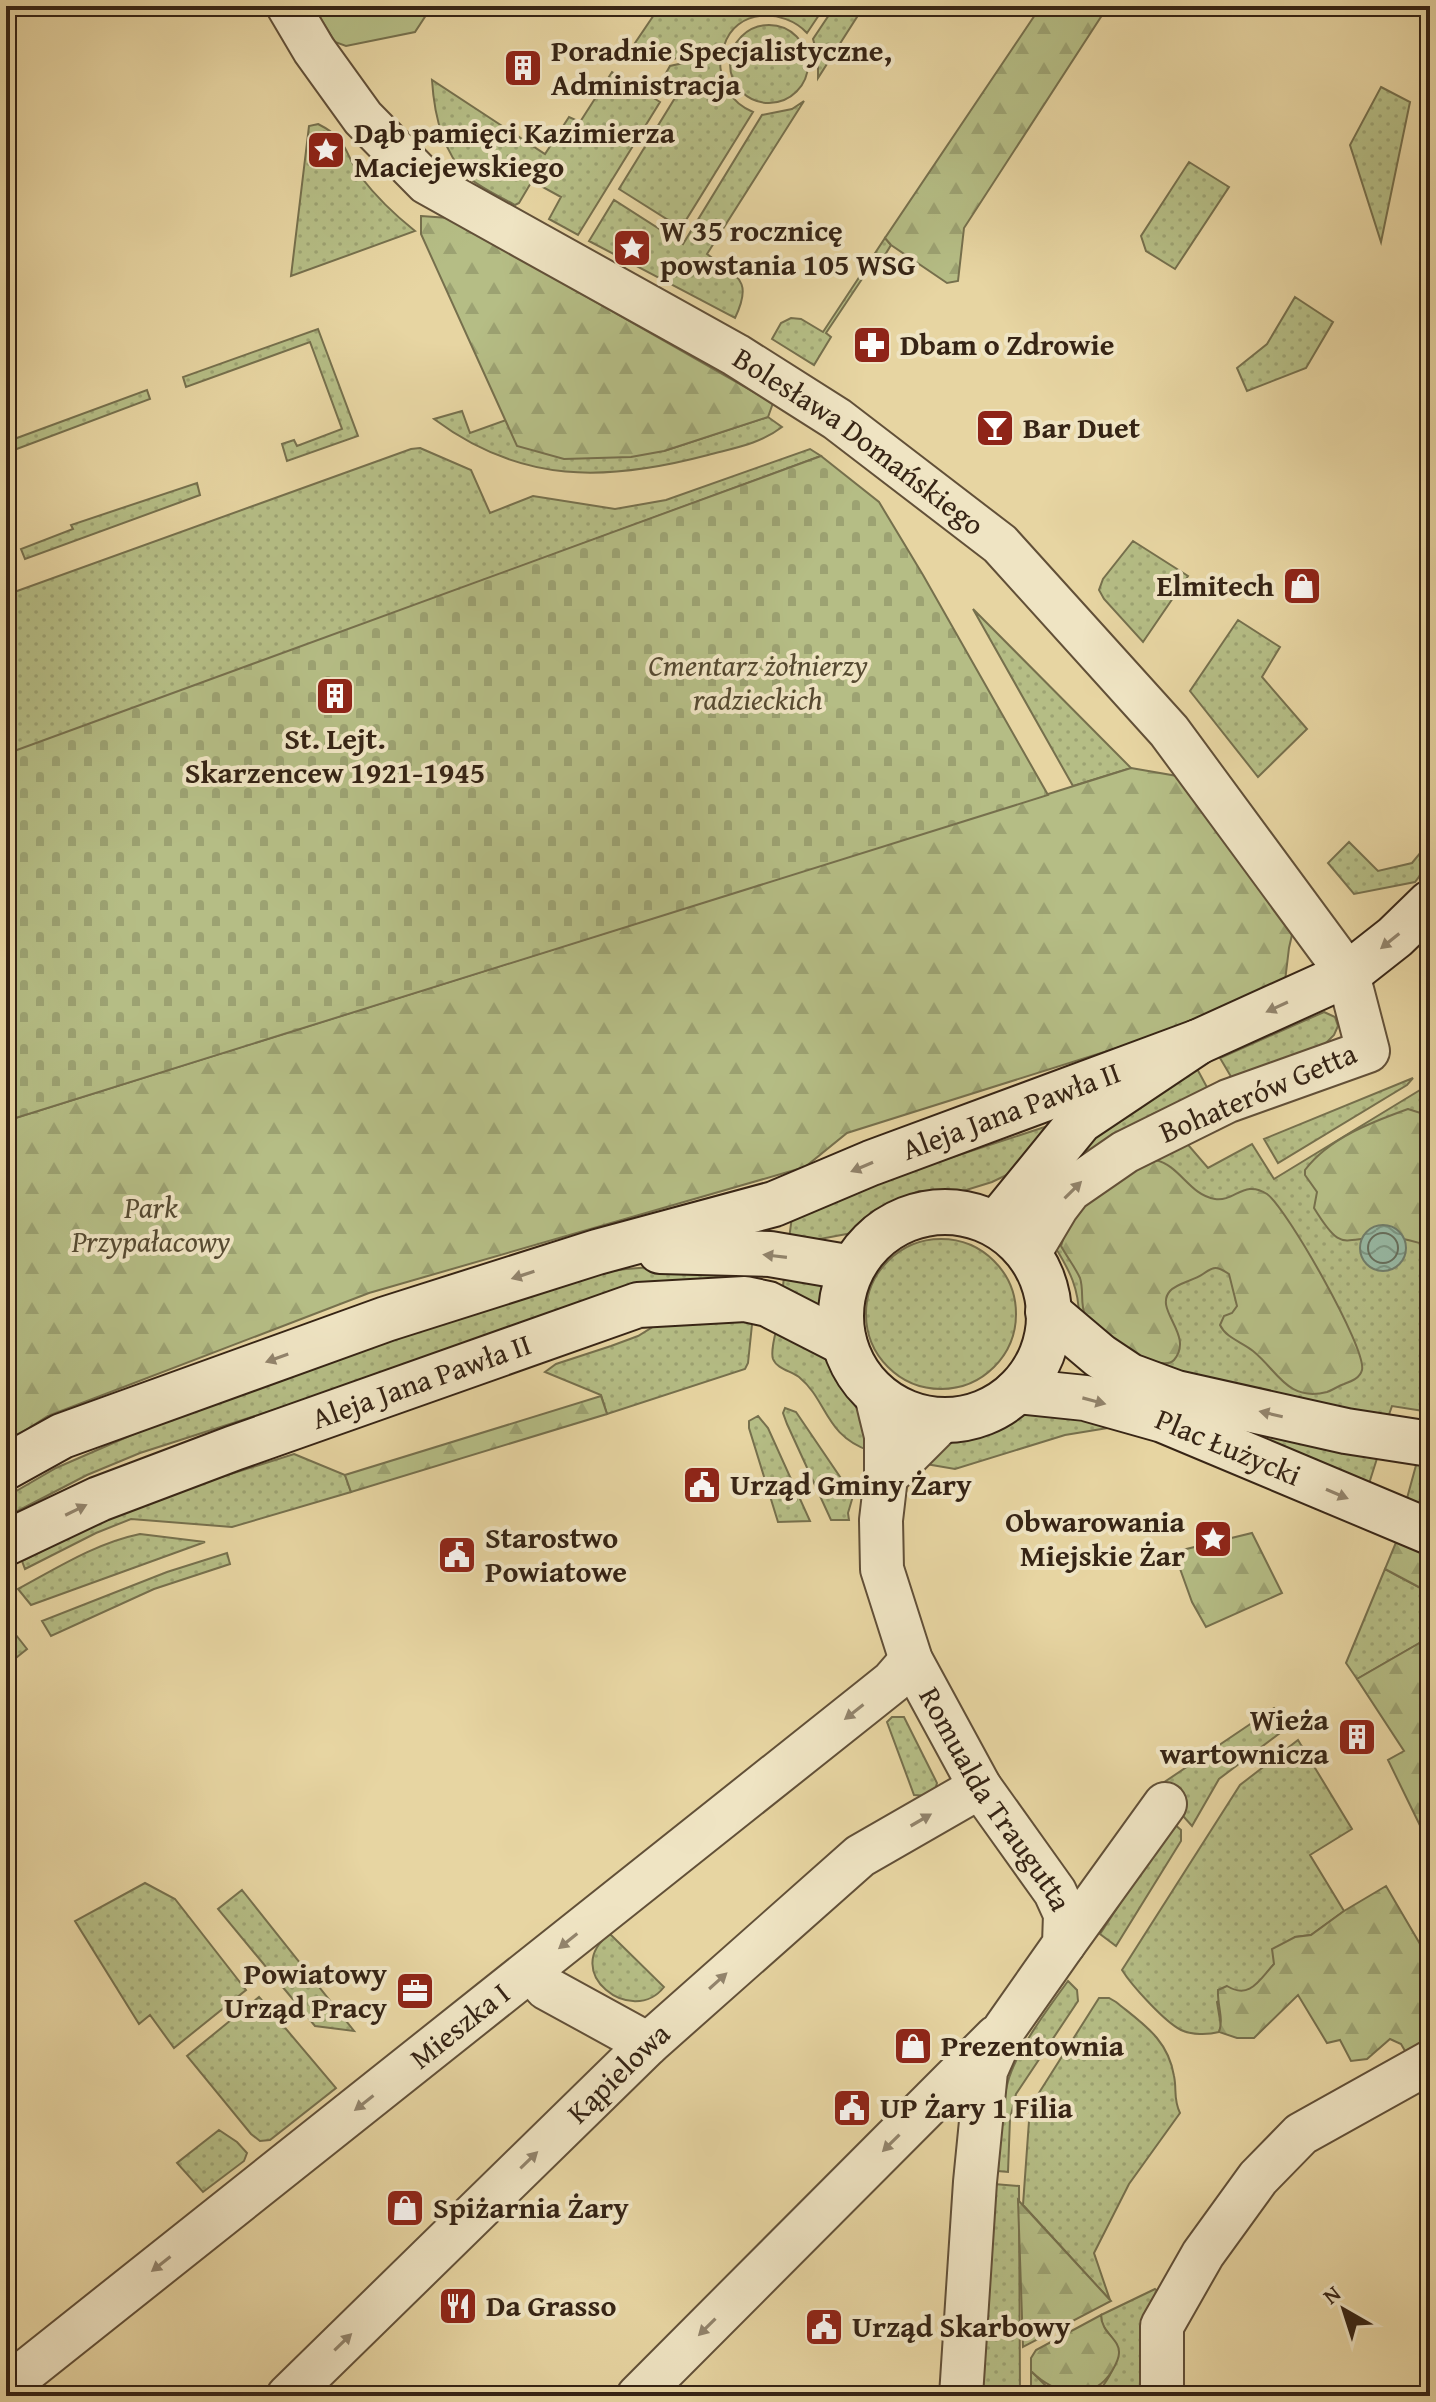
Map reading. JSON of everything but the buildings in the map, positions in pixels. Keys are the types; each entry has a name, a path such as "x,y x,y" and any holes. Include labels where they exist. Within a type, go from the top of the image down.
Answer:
{"street":[{"name":"Bolesława Domańskiego","path":"288,6 314,50 363,118 427,183 736,355 837,419 1000,544 1169,731 1348,974"},
{"name":"Bohaterów Getta","path":"996,1224 1080,1121 1198,1042 1348,974 1395,937 1430,903"},
{"name":"Bohaterów Getta","path":"1029,1254 1070,1190 1125,1152 1228,1101 1368,1051 1348,974"},
{"name":"Aleja Jana Pawła II","path":"6,1467 62,1436 386,1319 597,1252 774,1204 871,1163 1198,1042"},
{"path":"931,1212 964,1213 996,1224 1017,1239 1029,1254 1047,1290 1050,1324 1041,1357 1024,1385 999,1406 968,1418 943,1420 904,1413 876,1395 856,1371 844,1343 840,1317 843,1292 852,1268 872,1240 899,1222 931,1212"},
{"name":"Aleja Jana Pawła II","path":"597,1252 697,1250 755,1253 852,1268"},
{"name":"Aleja Jana Pawła II","path":"6,1543 126,1489 638,1305 745,1299 768,1304 844,1343"},
{"name":"Plac Łużycki","path":"1048,1312 1100,1356 1130,1376 1176,1393 1346,1431 1430,1444"},
{"name":"Plac Łużycki","path":"1017,1391 1085,1398 1163,1420 1430,1532"},
{"name":"Romualda Traugutta","path":"876,1395 886,1436 886,1477 881,1520 882,1569 911,1660 980,1787 1055,1892 1065,1914 1064,1944 1005,2028 986,2071 975,2182 961,2396"},
{"path":"886,1477 943,1420"},
{"name":"Mieszka I","path":"6,2387 892,1682 911,1660"},
{"name":"Kąpielowa","path":"288,2396 648,2044 860,1856 980,1787"},
{"path":"1064,1944 1165,1804"},
{"path":"532,1970 546,1988 648,2044"},
{"path":"638,2396 1005,2028"},
{"path":"1162,2396 1162,2326 1203,2254 1258,2178 1301,2134 1430,2062"}],"green space":[{"path":"313,6 432,6 415,32 346,46 335,42"},
{"path":"660,6 825,6 807,33 786,19 761,16 738,24 724,46 662,62 635,43"},
{"path":"835,6 864,6 818,78 818,57 813,39"},
{"path":"1041,6 1108,6 964,228 958,281 947,283 885,238"},
{"path":"761,25 777,25 791,31 802,42 808,64 802,86 791,97 777,103 761,103 747,97 736,86 730,72 730,56 736,42 747,31"},
{"path":"720,55 723,82 731,96 753,112 681,228 619,189 678,93 661,82 670,66"},
{"path":"612,72 660,102 578,235 549,219 561,197 532,181 515,205 466,175 445,143 437,118 432,80 545,154 569,117 580,122"},
{"path":"1381,87 1410,102 1381,242 1350,145"},
{"path":"804,101 707,254 734,274 742,286 743,294 735,318 589,241 614,200 683,244 762,115 792,109"},
{"path":"318,124 341,141 367,185 415,231 291,276 309,126"},
{"path":"1189,162 1229,187 1175,269 1146,251 1141,236"},
{"path":"421,216 449,218 773,403 768,417 664,451 631,457 564,459 517,446 421,234"},
{"path":"885,238 891,245 874,273 868,270 826,333 831,337 814,365 772,339 781,323 791,318 801,319 823,332"},
{"path":"1295,297 1333,322 1306,368 1247,391 1237,368 1267,344"},
{"path":"318,329 358,436 287,461 282,444 294,440 297,446 342,429 310,342 186,387 183,377"},
{"path":"147,390 150,399 6,453 6,442"},
{"path":"462,411 470,433 506,420 664,451 768,417 782,427 746,445 671,464 599,473 565,472 499,456 434,419"},
{"path":"420,448 471,470 490,513 533,496 615,509 666,500 810,449 821,456 6,756 6,595"},
{"name":"Cmentarz żołnierzy radzieckich","path":"821,456 879,502 1048,795 6,1121 6,754"},
{"path":"197,483 200,495 25,559 21,549 73,529 71,525"},
{"path":"1133,541 1188,576 1143,642 1099,590 1103,579"},
{"path":"973,609 1131,768 1073,786"},
{"path":"1238,620 1280,647 1262,677 1307,729 1258,777 1190,691"},
{"name":"Park Przypałacowy","path":"1131,768 1177,776 1294,926 1285,981 1171,1031 847,1133 805,1167 369,1293 48,1416 6,1443 6,1121"},
{"path":"1430,841 1430,862 1415,882 1354,894 1328,863 1349,842 1378,871 1412,863"},
{"path":"1324,1012 1335,1017 1338,1026 1325,1044 1233,1080 1220,1058"},
{"path":"1195,1065 1209,1091 1153,1114 1073,1166 1051,1163"},
{"path":"1413,1078 1407,1085 1278,1163 1264,1139"},
{"path":"1425,1087 1430,1088 1430,1412 1392,1406 1386,1423 1211,1387 1131,1357 1079,1317 1073,1280 1055,1247 1069,1216 1184,1140 1208,1168 1252,1144 1274,1179"},
{"path":"1408,1109 1430,1116 1430,1246 1393,1237 1338,1238 1314,1208 1317,1192 1305,1170 1339,1140"},
{"path":"1048,1126 1013,1172 992,1182 963,1191 919,1191 871,1212 862,1227 852,1233 820,1239 789,1239 793,1209"},
{"path":"1155,1160 1164,1163 1206,1196 1222,1199 1252,1189 1267,1194 1277,1204 1324,1279 1352,1335 1362,1370 1358,1377 1329,1391 1313,1394 1302,1393 1284,1383 1262,1359 1230,1337 1220,1325 1224,1316 1232,1313 1237,1306 1229,1274 1218,1268 1177,1286 1166,1298 1166,1306 1180,1341 1174,1360 1155,1362 1142,1357 1090,1322 1085,1315 1080,1278 1061,1246 1068,1224 1104,1184"},
{"path":"941,1239 970,1244 994,1261 1011,1285 1016,1314 1011,1343 994,1367 970,1384 941,1389 912,1384 888,1367 871,1343 866,1314 871,1285 888,1261 912,1244"},
{"path":"691,1264 759,1265 755,1288 357,1383 140,1453 87,1475 6,1517 6,1497 56,1468 182,1413 579,1276"},
{"path":"785,1268 824,1274 819,1307 782,1295"},
{"path":"753,1315 745,1369 607,1414 601,1395 545,1372 556,1364 638,1336 656,1325"},
{"path":"778,1323 819,1346 840,1386 861,1413 870,1451 844,1436 808,1386 775,1362 772,1351"},
{"path":"601,1396 607,1414 351,1492 345,1475"},
{"path":"785,1408 796,1412 853,1496 849,1520 831,1520 787,1424 783,1413"},
{"path":"1029,1409 1120,1426 1065,1435 955,1469 926,1464 947,1441 993,1428"},
{"path":"758,1416 768,1428 810,1521 778,1522 749,1428 749,1421"},
{"path":"1266,1429 1380,1449 1367,1490 1260,1442"},
{"path":"294,1454 345,1475 351,1492 232,1527 131,1519 25,1569 22,1561 136,1504"},
{"path":"1418,1458 1430,1461 1430,1513 1406,1502"},
{"path":"1252,1533 1282,1593 1206,1627 1192,1602 1174,1552"},
{"path":"140,1534 205,1542 31,1605 18,1589 92,1550"},
{"path":"1399,1535 1430,1549 1430,1593 1385,1569"},
{"path":"227,1553 230,1564 154,1589 51,1636 42,1621 167,1572"},
{"path":"1385,1569 1430,1593 1430,1637 1357,1679 1346,1663"},
{"path":"16,1635 27,1649 6,1666 6,1641"},
{"path":"1430,1637 1430,1846 1388,1760 1404,1751 1357,1679"},
{"path":"1274,1708 1288,1727 1219,1779 1192,1826 1157,1787"},
{"path":"892,1717 904,1717 937,1783 928,1796 914,1795 887,1722"},
{"path":"1298,1740 1352,1829 1310,1855 1344,1911 1311,1935 1295,1937 1256,1987 1234,1991 1217,2002 1219,2032 1185,2032 1158,2012 1122,1970 1240,1785"},
{"path":"1173,1823 1181,1830 1181,1841 1116,1946 1100,1934"},
{"path":"145,1883 175,1899 246,1990 174,2048 150,2015 139,2024 75,1921"},
{"path":"1386,1886 1430,1961 1430,2062 1416,2070 1401,2044 1390,2039 1367,2059 1351,2061 1340,2040 1327,2043 1298,1995 1254,2038 1237,2038 1219,2032 1218,1990 1227,1986 1242,1991 1254,1986 1274,1964 1272,1949 1295,1937 1311,1935"},
{"path":"242,1890 354,2031 315,2026 218,1909"},
{"path":"610,1934 664,1987 650,1998 635,2001 619,1998 606,1990 596,1978 592,1964 596,1949"},
{"path":"1068,1981 1077,1990 1078,2001 1016,2094 1010,2119 1008,2172 998,2171 1002,2112 1009,2078 1027,2041"},
{"path":"259,1997 336,2088 270,2140 260,2141 187,2056"},
{"path":"1099,1998 1116,2002 1145,2025 1160,2042 1171,2063 1180,2113 1129,2184 1094,2253 1110,2300 1023,2205 1030,2107"},
{"path":"219,2130 247,2153 244,2161 203,2192 177,2163"},
{"path":"994,2184 1019,2186 1020,2396 973,2396"},
{"path":"1018,2200 1111,2301 1023,2347"},
{"path":"1155,2289 1163,2295 1142,2354 1139,2396 1031,2396 1031,2371 1047,2387 1099,2391 1111,2373 1117,2351 1101,2315"},
{"path":"1101,2315 1104,2327 1119,2348 1118,2360 1104,2381 1095,2388 1074,2392 1052,2386 1031,2371 1031,2358 1036,2350"}],"water":[{"path":"1383,1225 1400,1231 1406,1248 1400,1265 1383,1271 1366,1265 1360,1248 1366,1231"}],"place":[{"name":"Poradnie Specjalistyczne, Administracja","path":"523,68"},
{"name":"Dąb pamięci Kazimierza Maciejewskiego","path":"326,150"},
{"name":"W 35 rocznicę powstania 105 WSG","path":"632,248"},
{"name":"Dbam o Zdrowie","path":"872,345"},
{"name":"Bar Duet","path":"995,428"},
{"name":"Elmitech","path":"1302,586"},
{"name":"St. Lejt. Skarzencew 1921-1945","path":"335,696"},
{"name":"Urząd Gminy Żary","path":"702,1485"},
{"name":"Obwarowania Miejskie Żar","path":"1213,1539"},
{"name":"Starostwo Powiatowe","path":"457,1555"},
{"name":"Wieża wartownicza","path":"1357,1737"},
{"name":"Powiatowy Urząd Pracy","path":"415,1991"},
{"name":"Prezentownia","path":"913,2046"},
{"name":"UP Żary 1 Filia","path":"852,2108"},
{"name":"Spiżarnia Żary","path":"405,2208"},
{"name":"Da Grasso","path":"458,2306"},
{"name":"Urząd Skarbowy","path":"824,2327"}]}
